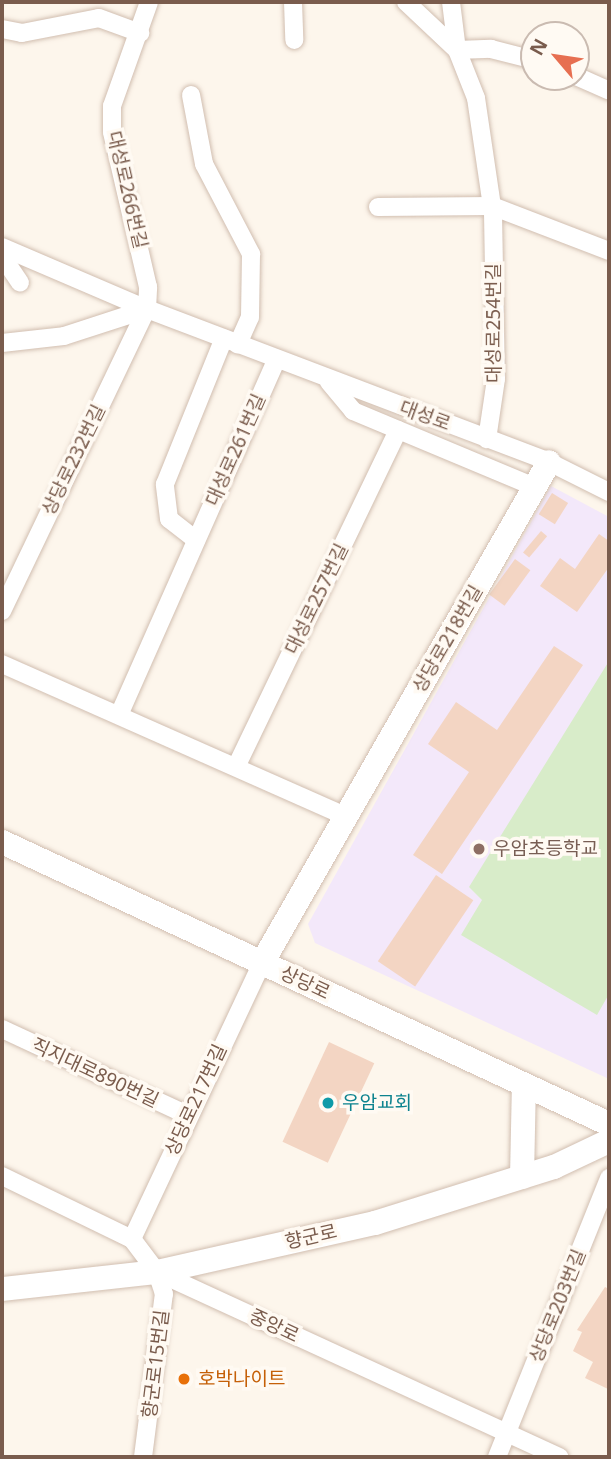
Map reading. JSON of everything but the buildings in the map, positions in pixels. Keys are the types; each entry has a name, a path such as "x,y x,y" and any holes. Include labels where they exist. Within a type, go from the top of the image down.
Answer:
{"street":[{"name":"대성로266번길","path":"147,309 145,274 112,132 112,106 149,2"},
{"path":"293,2 293,40"},
{"path":"406,2 457,50 491,49 520,56"},
{"name":"대성로254번길","path":"450,2 457,50 476,98 492,206 496,379 487,439"},
{"path":"2,29 22,33 99,18 140,33"},
{"path":"590,82 609,91"},
{"path":"191,94 204,164 251,254 250,317 231,341 181,435 165,484 169,519 196,540"},
{"path":"378,206 492,206 609,251"},
{"name":"대성로","path":"2,247 276,360 549,462 609,492"},
{"path":"2,256 20,283"},
{"path":"2,343 64,336 147,309"},
{"name":"상당로232번길","path":"2,611 147,309"},
{"name":"대성로261번길","path":"119,715 276,360"},
{"path":"327,380 353,411 535,487"},
{"name":"대성로257번길","path":"236,767 398,430"},
{"name":"상당로218번길","path":"262,963 549,462"},
{"path":"2,664 348,817"},
{"name":"상당로","path":"2,842 609,1124"},
{"name":"상당로217번길","path":"132,1238 262,963"},
{"name":"직지대로890번길","path":"2,1029 188,1116"},
{"path":"522,1177 524,1085"},
{"name":"향군로","path":"2,1289 157,1272 375,1223 522,1177 609,1141"},
{"name":"중앙로","path":"2,1176 132,1238 157,1272 560,1457"},
{"name":"상당로203번길","path":"497,1457 609,1178"},
{"name":"향군로15번길","path":"143,1457 164,1294 157,1272"}],"shaded area":[{"name":"우암초등학교","path":"551,486 609,517 609,1079 315,943 308,924"}],"green space":[{"path":"609,661 609,994 597,1015 461,935 482,900 469,887"}],"place":[{"name":"우암초등학교","path":"479,849"},
{"name":"우암교회","path":"328,1103"},
{"name":"호박나이트","path":"184,1379"}]}
